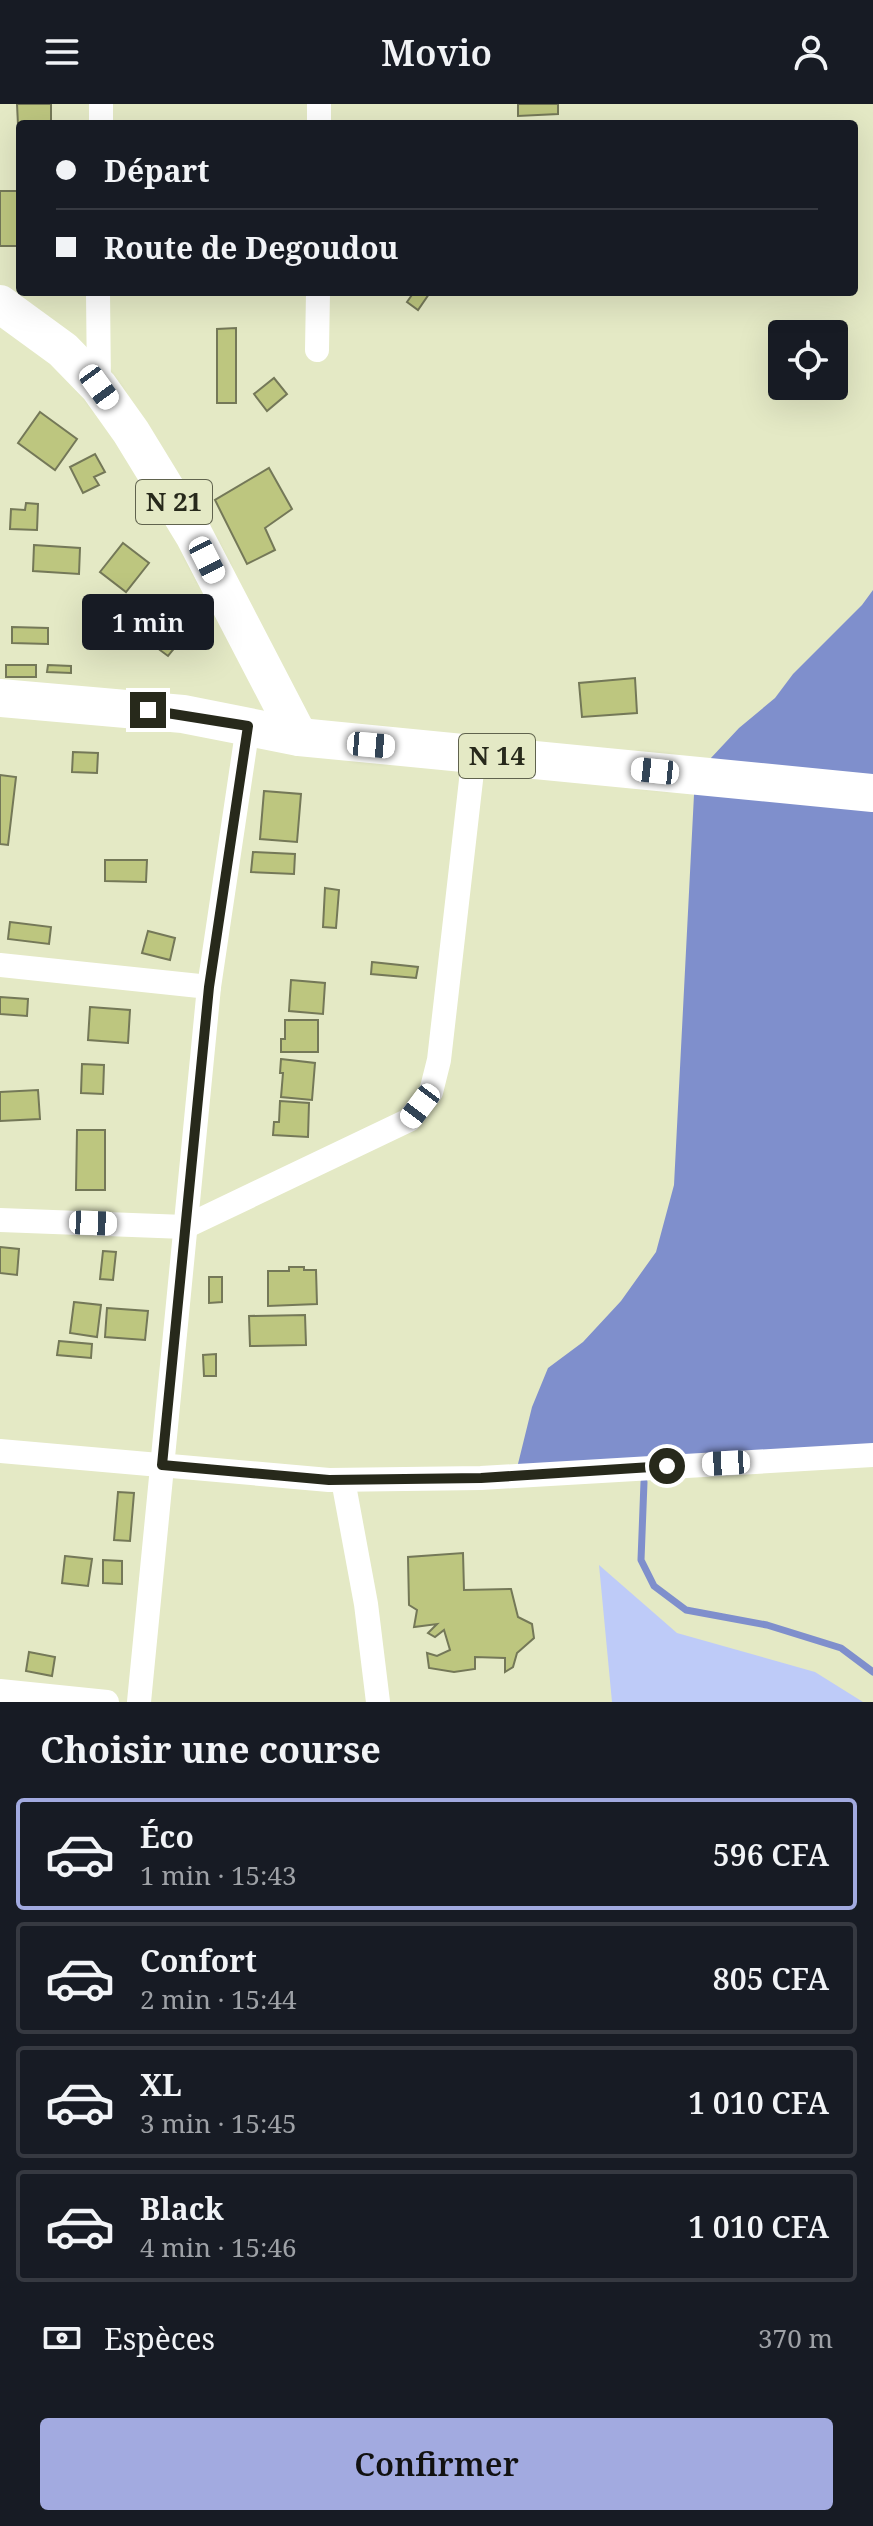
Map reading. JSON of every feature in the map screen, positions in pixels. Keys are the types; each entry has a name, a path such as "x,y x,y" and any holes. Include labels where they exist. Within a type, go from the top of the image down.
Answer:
{"main road":[{"name":"N 21","path":"0,304 63,350 99,387 131,432 194,535 299,737"},
{"name":"N 14","path":"0,698 148,710 299,737 873,793"},
{"name":"N 14","path":"0,717 142,725 240,725"}],"street":[{"path":"98,296 99,387"},
{"path":"317,350 318,296"},
{"path":"139,1702 209,987 240,725"},
{"path":"0,1220 185,1227 409,1120 431,1092 439,1060 474,754"},
{"path":"0,965 209,987"},
{"path":"0,1451 343,1480 481,1478 873,1455"},
{"path":"343,1480 366,1604 378,1702"},
{"path":"0,1691 107,1702"}],"shaded area":[{"path":"873,590 873,1455 515,1476 532,1407 548,1368 583,1342 621,1301 656,1252 674,1185 695,775 739,728 775,698 793,674"},
{"path":"599,1565 677,1633 815,1672 863,1702 612,1702"}],"building":[{"path":"17,104 51,104 51,120 18,120"},
{"path":"518,104 558,104 558,114 518,116"},
{"path":"0,191 16,191 16,246 0,246"},
{"path":"411,296 428,296 418,310 407,302"},
{"path":"236,328 236,403 217,403 217,329"},
{"path":"274,378 287,394 267,411 254,394"},
{"path":"40,412 77,439 55,470 18,443"},
{"path":"95,454 105,472 94,477 99,485 83,493 70,467"},
{"path":"269,468 292,509 265,528 275,550 247,564 215,500"},
{"path":"26,503 38,504 37,530 10,529 11,509 25,510"},
{"path":"123,543 149,563 126,592 100,572"},
{"path":"34,545 80,548 79,574 33,571"},
{"path":"136,596 186,634 168,656 118,619"},
{"path":"12,627 48,628 48,644 12,643"},
{"path":"6,665 36,665 36,677 6,677"},
{"path":"48,665 71,666 71,673 47,672"},
{"path":"635,678 637,713 582,717 579,683"},
{"path":"73,752 98,753 97,773 72,772"},
{"path":"0,775 16,777 8,845 0,844"},
{"path":"264,791 301,794 297,842 260,839"},
{"path":"253,852 295,854 294,874 251,872"},
{"path":"105,860 147,860 146,882 105,881"},
{"path":"325,888 339,890 336,928 323,927"},
{"path":"10,922 51,927 49,944 8,939"},
{"path":"148,931 175,938 170,960 142,953"},
{"path":"372,962 418,967 416,978 371,974"},
{"path":"291,980 325,983 323,1014 289,1011"},
{"path":"0,997 28,999 27,1016 0,1014"},
{"path":"90,1007 130,1010 128,1043 88,1040"},
{"path":"285,1020 318,1020 318,1052 281,1052"},
{"path":"281,1059 315,1063 312,1100 281,1097"},
{"path":"82,1064 104,1065 103,1094 81,1093"},
{"path":"38,1090 40,1119 0,1121 0,1092"},
{"path":"280,1101 309,1103 308,1137 273,1135 274,1122 279,1122"},
{"path":"77,1130 105,1130 105,1190 76,1190"},
{"path":"0,1247 19,1249 17,1275 0,1273"},
{"path":"103,1251 116,1252 113,1280 100,1279"},
{"path":"289,1267 316,1270 317,1304 268,1306 268,1271 289,1271"},
{"path":"209,1277 222,1277 222,1302 209,1303"},
{"path":"74,1302 101,1305 97,1337 70,1333"},
{"path":"107,1308 148,1311 145,1340 105,1337"},
{"path":"305,1315 306,1345 250,1346 249,1316"},
{"path":"59,1341 92,1344 91,1358 57,1355"},
{"path":"216,1354 216,1376 204,1376 203,1355"},
{"path":"118,1492 134,1493 130,1541 114,1540"},
{"path":"463,1553 464,1590 511,1589 518,1617 532,1624 534,1638 517,1653 513,1667 505,1672 505,1658 475,1657 475,1669 454,1672 429,1668 427,1653 437,1656 450,1650 444,1630 435,1637 428,1633 437,1624 414,1627 417,1610 409,1605 408,1557"},
{"path":"65,1556 92,1559 88,1586 62,1583"},
{"path":"103,1560 122,1561 122,1584 103,1583"},
{"path":"29,1652 55,1657 52,1676 26,1671"}],"waterway":[{"path":"644,1482 641,1560 654,1586 686,1610 767,1625 841,1648 873,1672"}],"route":[{"path":"148,710 248,726 209,987 162,1465 329,1480 481,1478 667,1466"}]}
